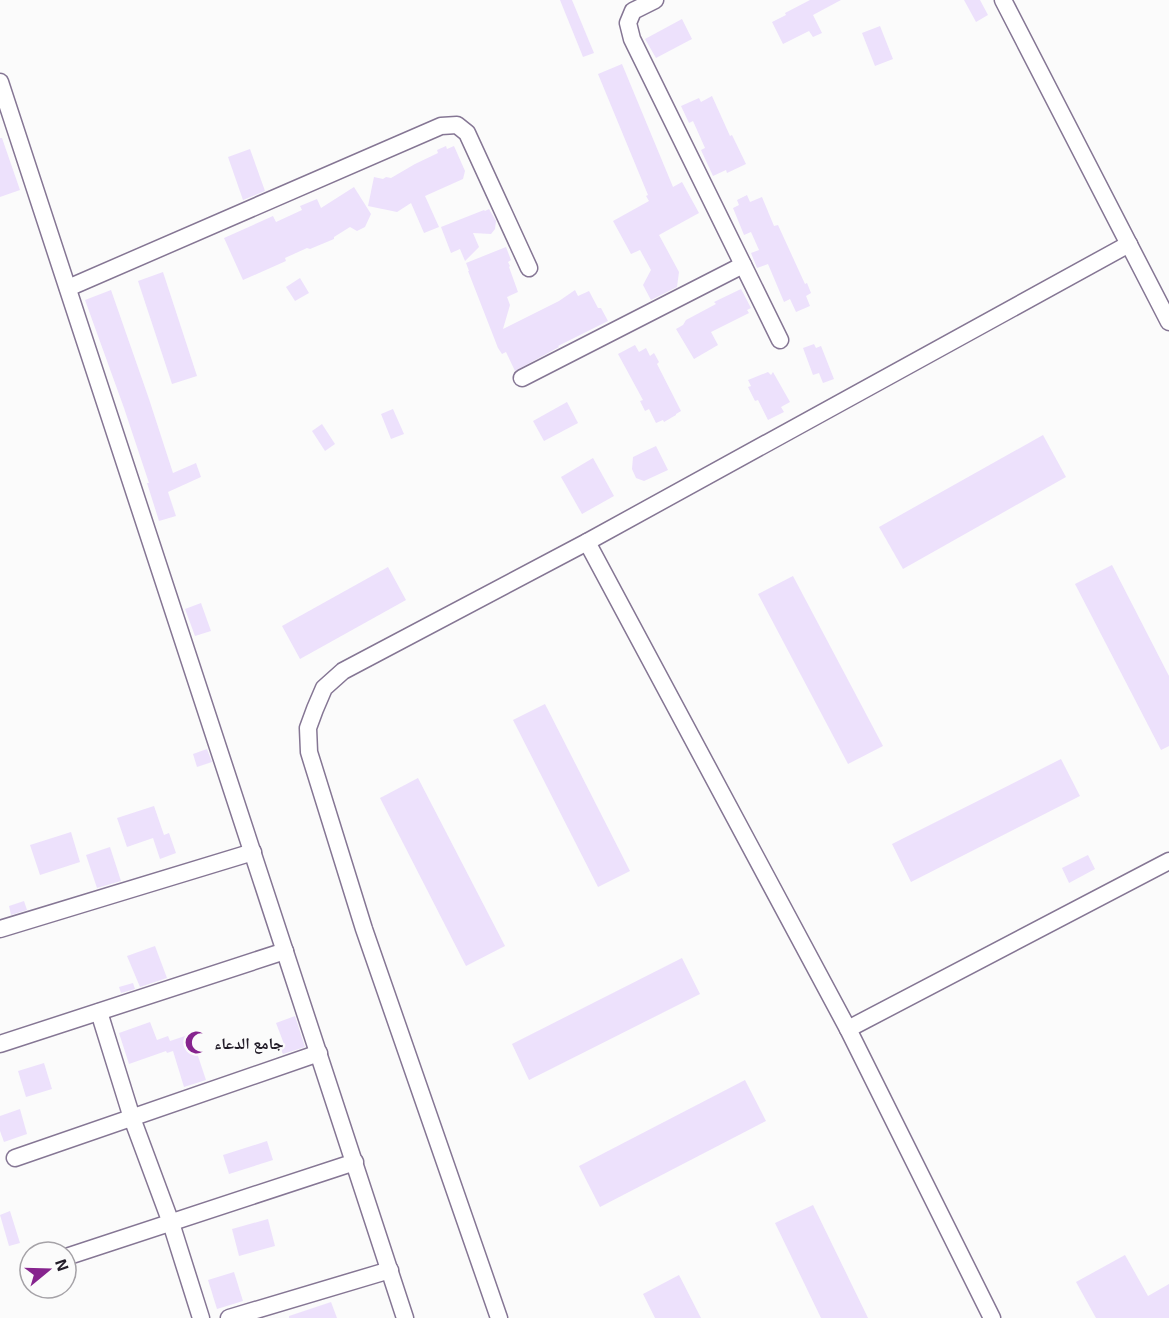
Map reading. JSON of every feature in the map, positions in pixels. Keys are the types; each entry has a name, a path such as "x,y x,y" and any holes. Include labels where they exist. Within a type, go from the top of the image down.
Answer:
{"street":[{"path":"655,0 633,11 628,23 632,39 780,340"},
{"path":"1003,0 1169,322"},
{"path":"0,82 405,1318"},
{"path":"68,288 441,126 457,125 467,133 529,268"},
{"path":"499,1318 364,928 309,752 308,728 324,688 342,672 587,542 1129,244"},
{"path":"522,378 743,265"},
{"path":"587,542 848,1029 992,1318"},
{"path":"0,929 253,852"},
{"path":"848,1029 1169,861"},
{"path":"0,1044 285,951"},
{"path":"99,1012 132,1118 171,1223 201,1318"},
{"path":"15,1158 319,1053"},
{"path":"78,1253 355,1162"},
{"path":"229,1318 390,1270"}],"building":[{"path":"560,0 572,0 594,53 583,57"},
{"path":"810,0 841,0 813,15 822,33 813,37 809,31 783,44 772,22"},
{"path":"964,0 980,0 988,15 976,22"},
{"path":"682,19 692,39 656,58 645,39"},
{"path":"880,26 893,59 875,66 862,33"},
{"path":"622,64 673,187 682,182 699,213 659,235 679,272 677,287 651,300 643,285 651,270 640,250 631,254 613,221 649,201 598,74"},
{"path":"712,96 746,164 727,173 726,170 713,176 701,150 705,148 693,121 689,123 681,106 699,98 701,102"},
{"path":"0,138 2,138 20,190 0,197"},
{"path":"446,146 447,149 454,146 465,171 463,179 425,196 439,227 424,233 411,203 397,212 368,206 374,177 391,178 438,153 437,150"},
{"path":"250,149 265,191 243,200 228,157"},
{"path":"354,187 371,214 365,227 357,231 350,227 334,239 310,249 307,248 285,258 286,261 243,280 224,238 273,216 276,222 302,210 300,206 317,199 321,208"},
{"path":"747,195 750,202 762,197 774,226 778,225 811,293 806,296 810,306 796,312 790,299 784,302 768,264 757,268 751,253 759,250 751,232 744,235 733,208 739,205 737,200"},
{"path":"489,209 496,221 495,229 491,234 473,233 479,247 465,261 460,249 451,253 441,227"},
{"path":"506,247 511,260 508,262 509,267 518,292 507,297 510,305 503,329 559,301 575,290 578,296 589,291 608,321 515,371 506,352 502,354 498,348 466,263"},
{"path":"163,272 197,376 172,384 138,281"},
{"path":"300,278 309,293 295,301 286,287"},
{"path":"741,289 751,308 747,310 749,313 711,332 718,345 694,359 676,329 686,320 716,304 714,302"},
{"path":"111,290 173,473 196,463 201,477 168,492 176,516 159,521 124,408 85,300"},
{"path":"814,344 816,348 821,346 834,379 823,383 819,373 813,375 803,348"},
{"path":"635,345 639,352 646,348 650,356 654,353 659,362 657,364 681,411 664,422 663,420 656,423 649,409 645,411 640,401 643,400 618,354"},
{"path":"768,372 771,375 773,372 790,402 781,407 784,412 768,420 758,400 755,401 748,387 751,386 748,380"},
{"path":"567,402 578,423 544,441 533,421"},
{"path":"393,409 404,434 391,439 381,414"},
{"path":"322,424 335,444 325,451 312,431"},
{"path":"1043,435 1066,477 903,569 879,527"},
{"path":"656,446 668,470 644,481 636,478 632,469 633,457"},
{"path":"593,458 614,496 582,514 561,477"},
{"path":"1112,565 1169,676 1169,746 1161,750 1075,584"},
{"path":"388,567 406,600 300,659 282,626"},
{"path":"793,576 883,746 848,764 758,594"},
{"path":"201,603 211,631 195,636 185,609"},
{"path":"545,704 630,871 598,887 513,720"},
{"path":"207,749 212,762 197,767 193,754"},
{"path":"1061,759 1080,796 911,882 892,844"},
{"path":"418,778 505,946 466,966 380,798"},
{"path":"154,806 164,835 169,833 176,853 160,859 153,838 127,847 117,818"},
{"path":"71,832 80,862 40,875 30,845"},
{"path":"110,847 121,881 97,888 86,855"},
{"path":"1088,855 1095,869 1069,883 1062,868"},
{"path":"24,901 27,910 11,915 9,906"},
{"path":"155,946 167,978 140,987 127,956"},
{"path":"682,958 700,994 529,1080 512,1044"},
{"path":"133,983 135,989 121,993 119,987"},
{"path":"295,1016 305,1047 283,1054 279,1046 284,1044 276,1023"},
{"path":"150,1022 157,1040 168,1036 170,1041 188,1035 206,1080 184,1087 173,1051 167,1053 166,1051 129,1064 119,1033"},
{"path":"44,1063 52,1089 26,1097 18,1071"},
{"path":"745,1080 766,1121 600,1207 579,1166"},
{"path":"20,1109 27,1134 4,1142 0,1131 0,1116"},
{"path":"267,1141 273,1160 229,1174 223,1155"},
{"path":"813,1205 868,1318 821,1318 775,1223"},
{"path":"10,1211 19,1240 18,1244 9,1246 0,1215"},
{"path":"268,1219 275,1246 239,1256 232,1229"},
{"path":"1125,1255 1148,1296 1169,1284 1169,1318 1096,1318 1076,1282"},
{"path":"234,1272 243,1301 217,1309 208,1280"},
{"path":"679,1275 701,1318 655,1318 643,1294"},
{"path":"331,1302 337,1318 289,1318 289,1316"}],"place":[{"name":"جامع الدعاء","path":"196,1042"}]}
